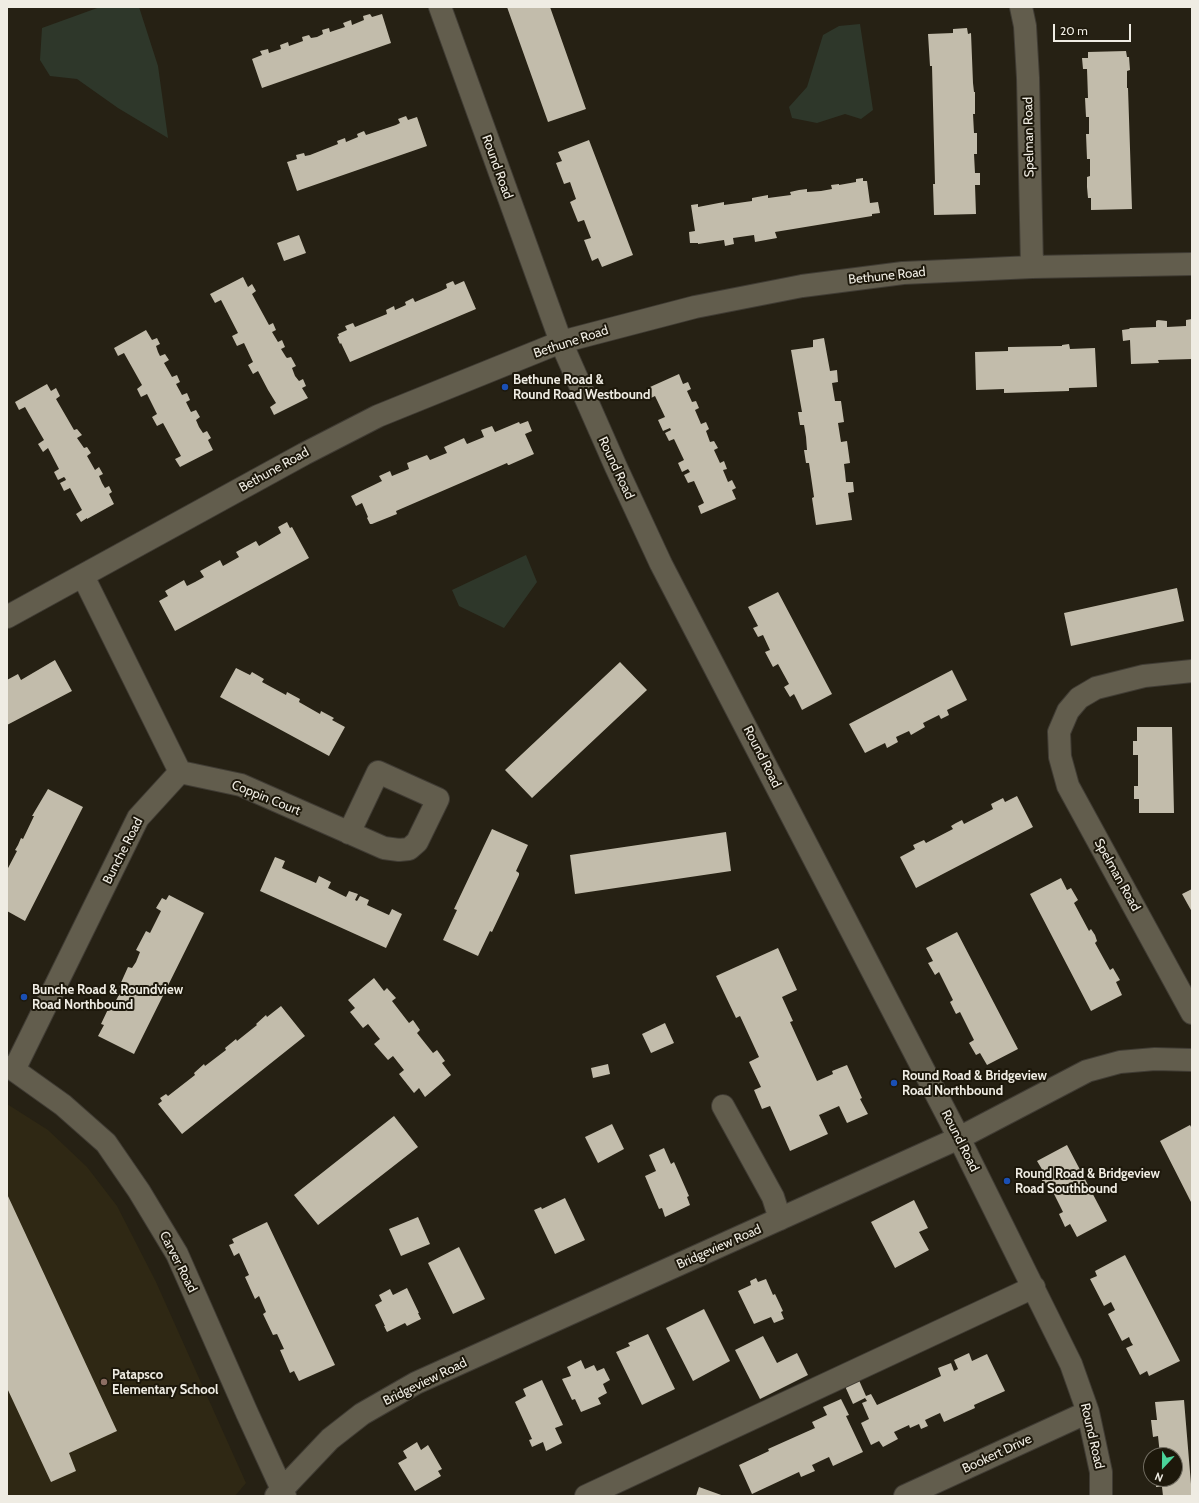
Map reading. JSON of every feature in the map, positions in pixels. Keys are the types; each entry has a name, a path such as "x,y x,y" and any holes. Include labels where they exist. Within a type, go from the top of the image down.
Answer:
{"street":[{"name":"Round Road","path":"440,7 560,342 616,467 662,564 959,1138 1071,1364 1088,1412 1101,1472 1101,1496"},
{"name":"Spelman Road","path":"1021,7 1025,26 1028,78 1032,267"},
{"name":"Bethune Road","path":"7,617 304,454 378,416 560,342 695,307 802,286 903,273 1032,267 1192,264"},
{"path":"83,576 180,772"},
{"name":"Spelman Road","path":"1192,671 1144,676 1096,688 1079,698 1068,711 1059,732 1060,757 1068,786 1192,1013"},
{"name":"Coppin Court","path":"180,772 241,785 350,833"},
{"name":"Bunche Road","path":"10,1069 138,818 180,772"},
{"name":"Bridgeview Road","path":"281,1494 330,1439 362,1414 416,1384 959,1138 1087,1071 1120,1062 1155,1059 1192,1060"},
{"name":"Carver Road","path":"10,1069 63,1105 106,1143 139,1191 177,1254 281,1494"},
{"path":"722,1106 772,1197 780,1219"},
{"path":"586,1496 1034,1287"},
{"name":"Bookert Drive","path":"905,1496 1088,1412"}],"shaded area":[{"name":"Patapsco Elementary School","path":"7,1104 48,1130 87,1167 117,1206 156,1282 246,1483 235,1496 7,1496"}],"green space":[{"path":"100,7 139,7 158,66 168,138 118,108 77,79 50,76 40,60 42,28"},
{"path":"860,24 873,110 861,119 845,114 817,123 792,118 789,107 807,87 823,35 839,26"},
{"path":"526,555 537,582 504,628 459,606 452,590"}],"building":[{"path":"507,7 550,7 586,109 548,122"},
{"path":"370,14 372,17 382,14 391,43 262,88 252,59 262,55 260,51 268,49 269,53 281,49 280,45 288,42 289,46 303,41 302,37 309,35 311,38 317,37 323,34 322,30 329,28 330,32 345,27 343,23 351,20 352,25 364,20 363,16"},
{"path":"967,28 968,34 971,33 973,83 975,92 975,114 973,114 974,133 977,133 977,154 974,154 975,173 980,173 980,185 975,185 976,214 934,215 933,184 935,184 932,66 930,66 928,34 953,33 953,29"},
{"path":"1126,51 1127,57 1129,57 1130,70 1127,71 1127,88 1132,209 1091,210 1091,198 1088,198 1087,187 1087,177 1090,176 1090,159 1087,159 1086,134 1089,134 1089,117 1086,117 1085,98 1088,98 1087,69 1083,69 1082,58 1088,58 1088,52"},
{"path":"406,116 408,120 417,117 427,146 297,191 287,162 297,159 296,155 304,153 305,156 310,155 338,144 337,141 345,138 346,142 358,137 357,134 364,131 366,135 396,125 400,123 398,119"},
{"path":"589,140 633,255 602,267 598,258 592,261 584,240 591,238 584,220 578,222 570,202 576,199 570,182 564,184 556,163 562,161 558,152"},
{"path":"863,178 863,181 867,181 870,203 878,202 880,213 872,214 872,216 775,232 777,238 755,242 754,235 733,238 734,244 725,246 724,240 698,244 690,243 689,232 695,231 691,205 698,204 698,207 724,202 724,205 752,201 752,198 768,195 768,198 791,195 790,192 799,190 807,189 807,192 821,191 832,189 831,185 856,182 856,179"},
{"path":"299,235 306,253 284,261 277,243"},
{"path":"243,277 248,287 252,284 256,291 252,294 269,325 273,323 276,330 272,332 278,342 282,340 285,347 281,349 287,358 291,357 296,366 292,368 295,376 299,381 303,379 306,386 302,388 308,398 274,415 270,407 276,403 258,371 253,374 248,365 253,362 244,343 237,346 232,336 238,333 221,300 215,303 210,294"},
{"path":"453,281 455,285 464,281 476,309 350,362 337,337 339,336 338,334 347,330 345,326 353,323 355,327 387,314 386,310 394,306 395,310 406,305 405,302 413,298 415,302 441,291 447,288 446,284"},
{"path":"1192,319 1192,359 1158,360 1159,363 1131,364 1130,340 1123,341 1122,330 1130,328 1156,327 1156,321 1158,320 1167,321 1167,327 1186,326 1186,320"},
{"path":"146,330 152,340 157,338 160,344 156,346 160,356 165,354 169,360 164,363 172,377 177,375 180,382 176,384 182,395 187,393 190,400 186,402 191,412 196,410 200,417 196,420 199,427 203,433 207,431 211,438 208,440 213,450 180,467 175,459 181,456 163,423 157,426 152,417 157,414 147,394 141,397 137,389 142,385 124,353 118,356 114,348"},
{"path":"824,338 830,371 837,370 838,382 832,383 835,401 841,401 844,422 838,423 841,442 847,441 850,463 844,464 846,482 853,482 854,492 848,493 852,520 816,525 809,463 806,463 804,450 807,450 806,437 804,425 800,425 798,412 802,412 791,350 813,347 813,340"},
{"path":"1069,344 1070,349 1095,348 1097,387 1069,388 1069,391 1004,393 1004,389 976,390 975,352 1008,351 1008,347 1062,346"},
{"path":"679,374 683,384 688,382 691,389 687,391 692,402 696,401 699,408 695,410 701,424 706,422 709,429 706,431 710,442 714,441 718,448 714,450 720,463 724,461 727,469 723,470 728,482 732,480 736,488 732,490 736,499 701,514 698,506 704,503 694,481 688,483 684,475 690,472 688,469 682,472 678,463 684,460 674,439 669,441 665,433 671,430 670,428 663,431 658,420 665,417 655,396 649,399 645,391 651,388 650,387"},
{"path":"47,384 51,391 56,388 60,396 56,399 74,430 77,429 82,435 77,438 84,448 87,447 91,453 87,456 95,470 99,467 103,474 99,476 105,488 109,486 112,492 109,494 114,504 81,522 76,514 82,510 70,488 64,491 60,483 66,480 65,478 64,477 58,480 54,472 59,469 48,448 43,452 38,444 44,440 25,407 19,410 15,402"},
{"path":"528,421 532,431 525,434 534,454 509,465 507,463 396,511 397,514 370,524 362,503 356,506 351,496 382,481 379,476 390,471 392,476 409,469 407,463 427,455 430,460 447,453 444,447 464,438 467,444 484,437 481,430 492,426 495,432 519,422 520,424"},
{"path":"287,522 290,528 292,527 309,558 175,631 159,601 168,596 165,591 184,580 187,586 195,582 204,577 200,571 220,560 223,566 239,557 236,552 256,541 259,546 281,533 278,527"},
{"path":"1177,588 1184,621 1071,646 1064,613"},
{"path":"778,592 832,694 802,710 794,694 790,697 784,687 789,684 778,664 773,667 765,652 770,650 763,635 758,637 753,628 758,626 748,607"},
{"path":"55,660 72,691 7,725 7,680 18,674 21,680"},
{"path":"620,662 647,690 532,798 505,770"},
{"path":"236,668 250,675 252,672 264,679 262,682 286,695 287,692 300,699 299,702 320,714 321,711 334,718 332,720 345,727 329,756 220,697"},
{"path":"952,670 967,700 947,710 949,715 941,719 939,715 923,723 925,727 911,735 909,731 896,737 898,742 887,748 885,743 865,753 849,724"},
{"path":"1137,727 1172,727 1174,813 1139,813 1139,799 1134,799 1134,786 1138,786 1138,755 1133,755 1133,741 1137,741"},
{"path":"48,789 83,807 25,921 7,911 7,870 17,851 15,850 21,838 23,839 34,816 32,816"},
{"path":"1017,796 1033,827 916,888 900,857 915,849 913,845 924,840 926,843 953,829 951,826 956,823 962,820 964,824 993,809 991,804 1003,798 1005,802"},
{"path":"492,829 528,845 516,871 519,875 492,932 490,931 478,956 443,940 457,910 454,909"},
{"path":"726,832 731,871 575,894 570,855"},
{"path":"275,857 285,861 282,868 316,883 319,876 331,882 328,888 346,897 349,891 358,894 355,900 357,901 360,896 369,900 367,905 389,915 392,909 402,914 386,948 260,891"},
{"path":"1061,878 1067,890 1071,888 1078,900 1074,903 1089,931 1091,929 1095,935 1097,941 1095,943 1110,970 1113,968 1120,980 1116,982 1122,995 1091,1011 1030,894"},
{"path":"1192,889 1192,912 1182,894"},
{"path":"169,895 204,913 134,1054 98,1036 104,1025 101,1024 110,1005 113,1006 122,989 119,987 128,967 132,968 136,962 140,952 136,950 146,931 150,933 161,911 156,908 162,898 166,900"},
{"path":"957,932 1018,1049 987,1065 980,1053 976,1055 969,1043 974,1040 960,1012 956,1014 950,1002 953,1000 939,972 935,975 928,963 933,961 926,948"},
{"path":"778,948 797,990 782,997 793,1021 790,1022 817,1081 833,1074 832,1071 847,1065 862,1098 860,1099 868,1114 847,1123 839,1106 819,1115 828,1134 790,1151 770,1106 762,1109 754,1090 761,1087 749,1062 759,1057 740,1016 736,1018 716,976"},
{"path":"374,978 384,991 387,988 396,998 392,1001 409,1023 413,1020 420,1030 417,1033 433,1053 437,1050 445,1061 442,1063 451,1075 425,1097 419,1088 414,1093 399,1074 404,1070 393,1056 388,1060 374,1044 380,1039 368,1024 363,1028 350,1012 355,1008 348,1000"},
{"path":"281,1006 305,1036 182,1134 158,1104 162,1101 160,1098 166,1094 168,1096 195,1075 194,1073 204,1064 205,1066 226,1050 225,1048 236,1039 237,1041 257,1025 256,1024 266,1015 267,1017"},
{"path":"665,1023 674,1043 651,1053 642,1034"},
{"path":"608,1064 610,1074 593,1078 591,1068"},
{"path":"394,1116 418,1147 318,1225 294,1195"},
{"path":"612,1124 624,1149 598,1163 585,1137"},
{"path":"1190,1125 1192,1129 1192,1204 1160,1141"},
{"path":"1067,1145 1107,1221 1077,1237 1070,1224 1065,1227 1059,1214 1063,1212 1048,1182 1044,1184 1038,1173 1043,1171 1037,1161"},
{"path":"664,1148 671,1164 674,1162 689,1196 687,1197 690,1205 665,1217 662,1208 659,1209 645,1176 656,1171 649,1155"},
{"path":"7,1194 117,1431 69,1453 76,1471 51,1482 7,1388"},
{"path":"565,1198 585,1240 555,1254 534,1210 541,1207 542,1209"},
{"path":"914,1200 928,1228 919,1232 929,1250 895,1268 871,1222"},
{"path":"418,1217 430,1244 401,1256 389,1229"},
{"path":"267,1222 335,1365 299,1381 294,1371 290,1373 280,1350 284,1349 277,1334 273,1335 263,1314 266,1312 259,1296 255,1299 245,1277 249,1275 239,1253 234,1256 229,1245 234,1243 232,1239"},
{"path":"459,1247 485,1299 453,1314 428,1263"},
{"path":"1125,1255 1180,1361 1149,1376 1147,1371 1140,1375 1126,1348 1133,1345 1129,1337 1122,1341 1108,1314 1115,1310 1111,1302 1104,1306 1090,1279 1097,1276 1095,1271"},
{"path":"756,1278 758,1282 766,1279 773,1295 775,1294 783,1311 781,1312 784,1319 774,1323 771,1317 754,1324 738,1291 751,1285 750,1281"},
{"path":"407,1288 421,1319 407,1326 405,1323 387,1332 375,1305 382,1301 379,1295 390,1289 393,1295"},
{"path":"704,1309 730,1361 693,1381 666,1328"},
{"path":"648,1334 675,1389 642,1405 616,1352 630,1346 628,1343"},
{"path":"763,1336 777,1363 797,1353 808,1375 760,1399 735,1350"},
{"path":"969,1353 972,1361 987,1354 1005,1391 974,1405 975,1408 944,1422 940,1413 925,1420 928,1426 921,1429 919,1424 910,1428 909,1425 894,1432 898,1439 883,1447 879,1441 871,1445 861,1423 869,1419 862,1403 867,1401 865,1398 853,1404 844,1384 858,1378 866,1396 871,1394 877,1405 941,1376 938,1368 951,1363 954,1371 958,1369 954,1360"},
{"path":"581,1360 585,1369 594,1365 597,1371 604,1368 610,1380 603,1384 607,1393 598,1398 601,1404 581,1412 575,1399 572,1400 562,1379 571,1376 567,1367"},
{"path":"542,1380 563,1425 555,1428 562,1443 546,1451 543,1442 532,1447 529,1440 532,1439 515,1402 526,1396 523,1389"},
{"path":"841,1399 849,1415 846,1416 863,1452 833,1466 829,1457 812,1465 815,1471 801,1477 799,1472 752,1494 739,1465 769,1451 768,1449 815,1428 812,1422 827,1415 823,1407"},
{"path":"1184,1400 1192,1496 1163,1496 1162,1487 1183,1487 1183,1447 1159,1447 1158,1436 1153,1437 1151,1420 1157,1420 1155,1402"},
{"path":"417,1442 421,1450 428,1445 442,1469 438,1471 441,1476 415,1491 398,1463 407,1458 403,1451"},
{"path":"699,1487 724,1496 696,1496"}],"place":[{"name":"Bethune Road & Round Road Westbound","path":"505,387"},
{"name":"Bunche Road & Roundview Road Northbound","path":"24,997"},
{"name":"Round Road & Bridgeview Road Northbound","path":"894,1083"},
{"name":"Round Road & Bridgeview Road Southbound","path":"1007,1181"},
{"name":"Patapsco Elementary School","path":"104,1382"}]}
